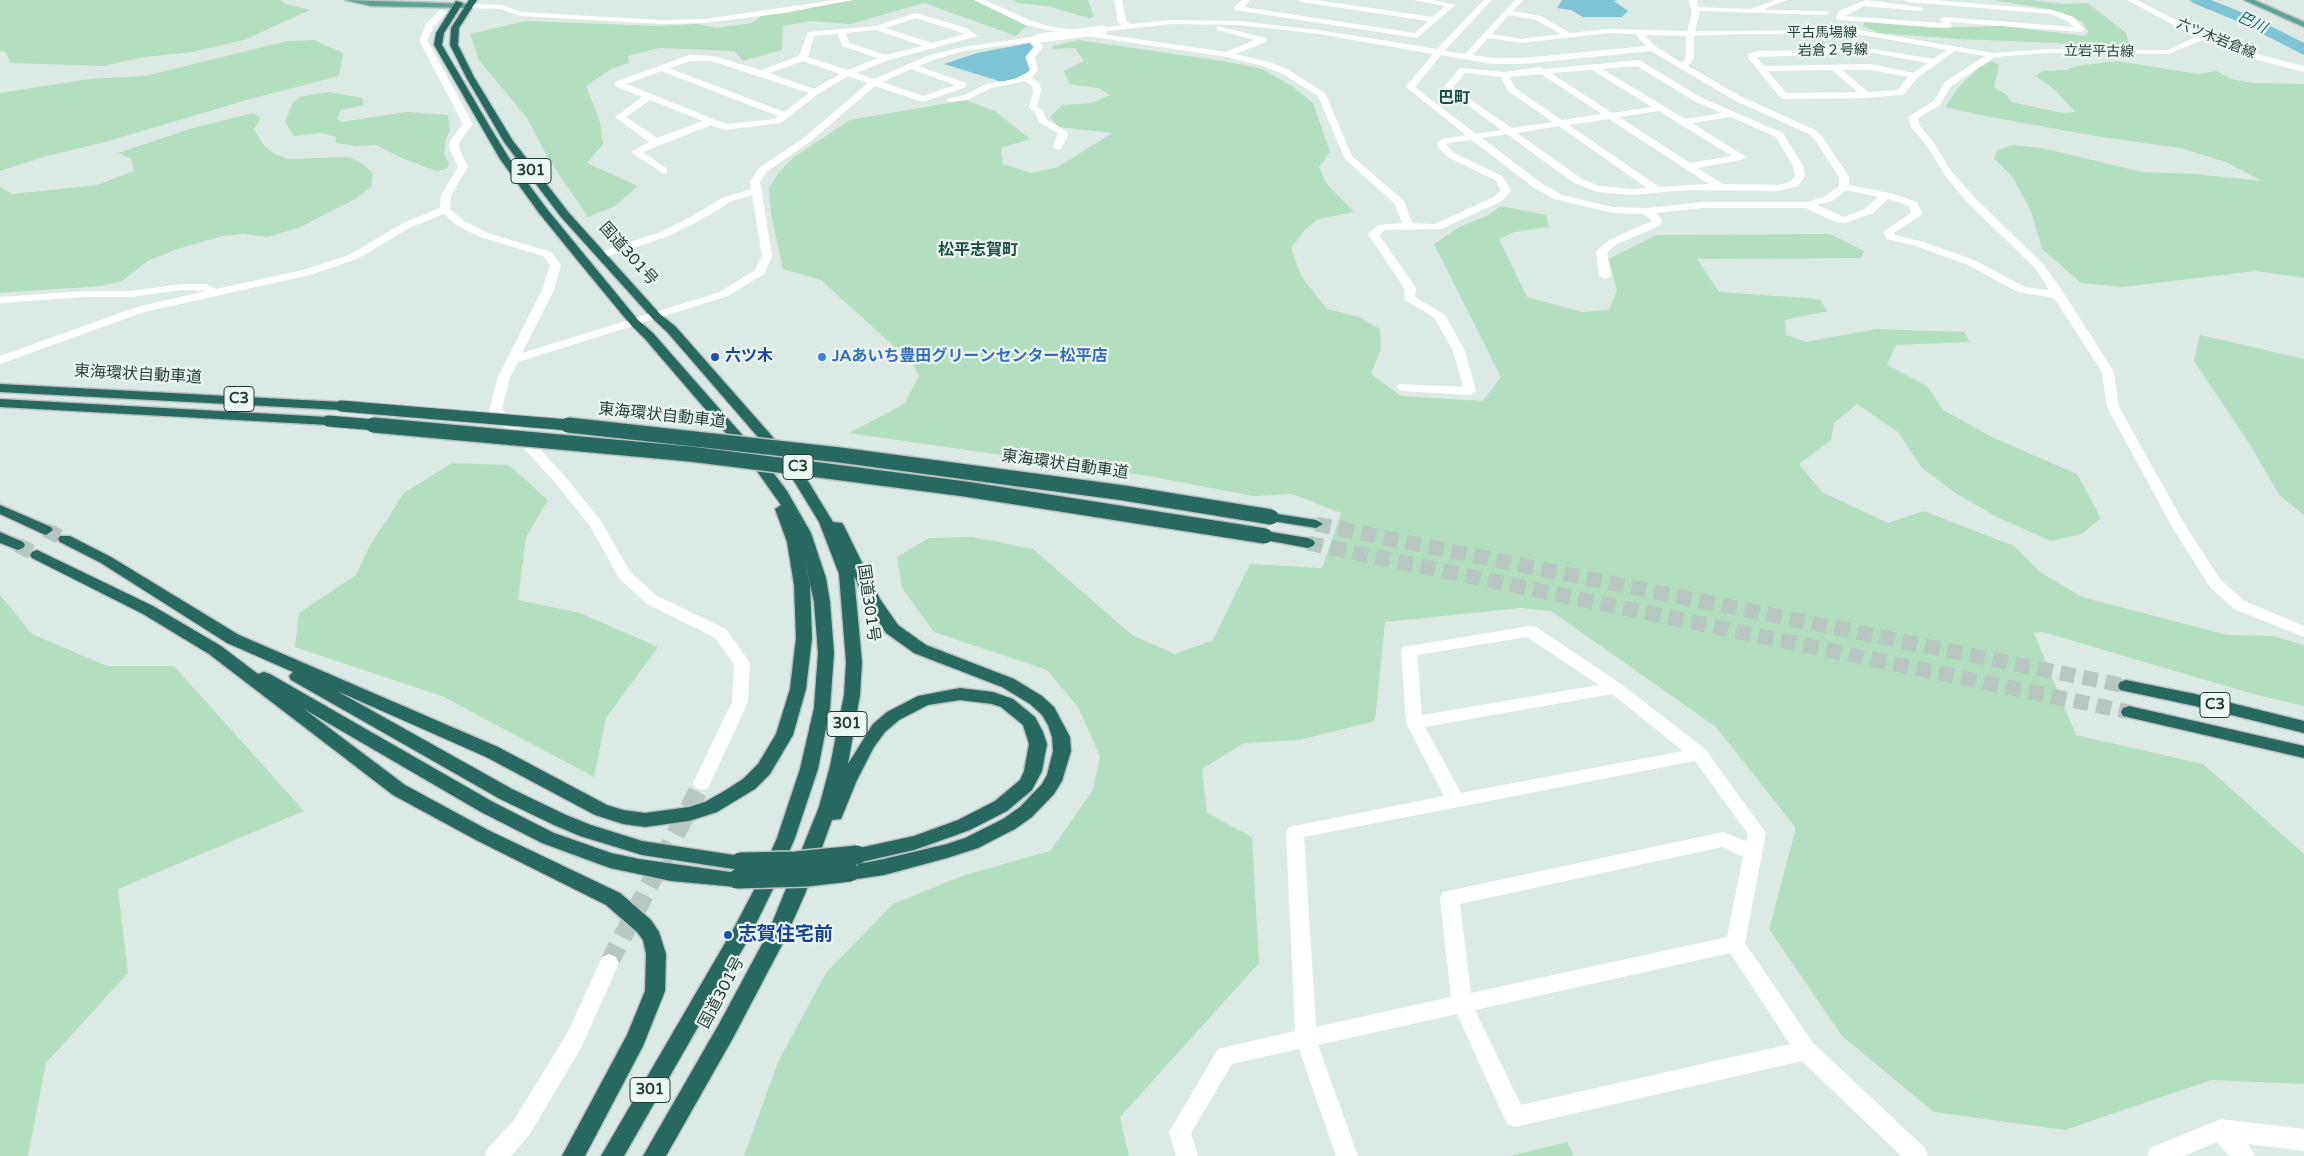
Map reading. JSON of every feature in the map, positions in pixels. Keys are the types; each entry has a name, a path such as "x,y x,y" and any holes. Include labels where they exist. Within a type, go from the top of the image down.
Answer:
{"highway":[{"path":"438,45 445,23 465,3"},
{"name":"国道301号","path":"465,3 453,38 458,54 510,142 565,215 656,316 672,330 795,471 826,522 846,574 854,632 852,695 839,766 828,807 776,938 726,1031 654,1156"},
{"name":"国道301号","path":"438,45 505,159 543,211 634,322 649,336 782,494 804,533 818,578 825,627 825,679 821,716 799,803 764,889 737,940 612,1156"},
{"name":"東海環状自動車道","path":"0,388 342,406 577,426 971,471 1316,524"},
{"name":"C3","path":"0,403 328,421 759,462 975,490 1308,543"},
{"path":"233,638 492,752 601,810 623,817 645,820 667,819 711,807 749,784 764,768 774,753 791,716 798,690 804,638 802,585 794,542 788,522 769,486 726,426"},
{"path":"65,539 106,560 233,638 491,786 560,820 596,834 642,848 691,856 739,870 806,878 884,867 947,851 1009,824 1038,801 1056,776 1062,751 1060,737 1048,711 1023,690 920,649 892,629 878,608 835,522 795,471"},
{"path":"0,509 46,530"},
{"path":"0,537 18,545"},
{"path":"38,555 148,610 486,807 548,838 586,852 639,867 671,873 739,870 796,861 856,855 914,843 964,825 1001,806 1026,785 1033,771 1038,744 1035,732 1029,721 1007,703 978,694 960,694 924,700 908,706 879,728 862,752 848,780 824,847 792,919 726,1031"},
{"path":"215,650 399,790 467,827 612,899 644,926 652,938 656,954 655,991 636,1039 573,1156"},
{"name":"C3","path":"2126,686 2195,700 2304,727"},
{"name":"C3","path":"2129,712 2304,752"}],"main road":[{"path":"349,0 371,4 465,3"},
{"path":"2248,0 2304,25"}],"street":[{"path":"465,3 502,8 520,14 662,22 706,21 784,11 848,0"},
{"path":"978,0 1029,24 1227,55 1266,64 1284,71 1322,95 1348,157 1400,203 1408,226"},
{"path":"1118,0 1122,22 1128,26"},
{"path":"1246,0 1238,8 1417,36 1451,5"},
{"path":"1300,0 1434,20"},
{"path":"1417,0 1461,6"},
{"path":"1488,0 1438,53 1410,87 1537,185 1558,197 1581,204 1613,210 1647,211 1704,205 1808,205 1828,199 1844,187 1886,194 1913,204 1917,212 1904,223 1888,232 1891,237 1920,244 1972,263 2022,290 2059,295"},
{"path":"1467,57 1519,0"},
{"path":"1683,68 1690,58 1690,34 1696,9 1693,0"},
{"path":"1757,0 1778,1"},
{"path":"1908,0 2046,11 2074,21 2081,30 1944,19 1948,26 1840,18 1842,13 1868,2 2074,21"},
{"name":"六ツ木岩倉線","path":"2131,0 2202,37 2260,58 2304,69"},
{"path":"1750,11 1778,1"},
{"path":"1960,4 1965,12"},
{"path":"1319,32 1348,8"},
{"path":"1470,8 1479,9"},
{"path":"1696,9 1826,13"},
{"path":"443,12 430,24 423,40 468,124 455,141 454,148 463,167 446,195 445,210"},
{"path":"1509,13 1538,18 1568,35"},
{"path":"1976,13 1982,22"},
{"path":"803,58 811,34 877,28 916,15 963,30 985,45"},
{"path":"1204,21 1211,25 1263,40 1227,55"},
{"path":"512,360 724,294 760,272 767,256 755,182 762,170 814,134 873,83 933,57 985,45 1036,38 1128,26 1204,21 1264,25 1319,32 1492,61 1525,60 1652,48"},
{"path":"430,24 445,23"},
{"path":"877,28 930,45"},
{"path":"841,31 845,44 886,58"},
{"name":"平古馬場線","path":"1488,36 1521,41 1609,31 1690,34 1858,32 1993,55"},
{"path":"1636,31 1652,48 1683,68 1757,107 1804,127 1819,138 1844,177 1844,187"},
{"path":"815,92 761,73 713,60 689,58 618,84 648,98 725,127 778,121 815,92 846,74 886,58 972,35"},
{"name":"立岩平古線","path":"1993,55 2047,51 2169,52 2202,37"},
{"path":"950,99 967,98 989,86 1018,81 1026,77 1034,70 1032,57 1039,48 1036,38"},
{"path":"426,47 438,45"},
{"path":"1762,70 1784,96 1866,95 1901,92 1914,76 1932,61 1953,49"},
{"name":"岩倉２号線","path":"1762,70 1751,56 1758,52 1873,51 1932,61"},
{"path":"1993,55 1948,84 1937,103 1913,118 1916,127 1931,145 1947,172 1971,200 2040,266 2108,372 2113,407 2178,525 2215,583 2239,605 2304,632"},
{"path":"761,73 803,58 923,99 964,84 910,66"},
{"path":"2237,62 2260,58"},
{"path":"1525,60 1721,187 1732,205"},
{"path":"1639,63 1699,100 1780,135 1798,166 1800,176 1794,184 1778,188 1721,187 1656,189 1632,192 1597,190 1578,181 1448,87 1463,70 1504,75 1542,72 1639,63"},
{"path":"1593,67 1741,157 1691,166"},
{"path":"1762,70 1872,67 1914,76"},
{"path":"662,68 786,116"},
{"path":"1834,68 1866,95"},
{"path":"1504,75 1511,89 1656,189"},
{"path":"1026,77 1036,85 1037,91 1033,107 1040,113 1042,120 1062,132 1063,135 1058,147"},
{"path":"648,98 620,117 656,142"},
{"path":"1684,122 1734,114 1757,107"},
{"path":"1403,387 1470,391 1459,351 1439,315 1409,298 1410,288 1373,234 1382,227 1437,227 1498,199 1506,190 1499,178 1451,155 1440,144 1446,141 1660,108"},
{"path":"664,171 636,152 656,142 709,122"},
{"path":"464,131 486,127"},
{"path":"601,255 643,242 693,220 728,199 755,191"},
{"path":"1808,205 1836,219 1846,220 1869,211 1886,194"},
{"path":"0,360 141,309 284,279 353,257 402,228 445,210"},
{"path":"445,210 460,223 484,235 547,254 556,265 548,290 504,377 495,410 558,477 596,524 624,575 652,600 720,632 742,663 740,702 702,783"},
{"path":"1604,276 1601,250 1613,242 1657,223 1657,220 1647,211"},
{"path":"0,300 94,294 131,294 180,287 207,287 215,293"},
{"path":"1456,801 1414,723 1409,651 1530,631 1615,688 1699,754 1757,833 1735,944 1806,1050 1917,1156"},
{"path":"1414,723 1615,688"},
{"path":"1347,1156 1306,1040 1295,832 1699,754"},
{"path":"1753,853 1723,839 1450,898 1462,1004 1514,1117 1806,1050"},
{"path":"1187,1156 1180,1132 1226,1056 1306,1040 1735,944"},
{"path":"496,1156 522,1127 575,1039 609,963"},
{"path":"2158,1156 2221,1130 2304,1140"},
{"path":"2221,1130 2244,1156"}],"green space":[{"path":"0,0 280,0 286,4 310,10 244,40 192,52 144,57 104,66 10,63 6,52 0,51"},
{"path":"855,0 974,0 1027,26 1016,36 924,3 851,24 810,21 783,26 782,50 743,61 734,51 659,48 628,56 629,63 611,69 586,86 600,122 603,144 587,163 638,186 615,206 588,217 548,158 527,118 479,60 470,34 526,21 656,26 697,24 717,28 752,23 761,16"},
{"path":"1014,0 1088,0 1094,17 1089,18 1047,6 1017,3"},
{"path":"1993,0 2032,0 2063,4 2088,3 2126,33 2130,47 2088,48 2058,43 1958,39 1879,33 1863,26 1865,22 1933,28 2002,26 2086,36 2088,31 2082,22 2054,10"},
{"path":"314,40 343,53 339,76 250,99 0,171 0,93 89,79 146,76 287,41"},
{"path":"1078,40 1229,62 1262,69 1292,86 1313,103 1330,152 1319,167 1326,183 1354,212 1318,219 1305,230 1291,248 1301,276 1327,309 1359,317 1380,329 1381,349 1371,374 1401,396 1483,401 1501,377 1434,244 1459,227 1487,216 1501,206 1546,215 1549,227 1514,232 1499,239 1527,297 1582,312 1609,310 1617,290 1609,259 1657,235 1830,234 1864,251 1861,258 1697,259 1719,292 1820,299 1827,311 1785,320 1786,335 1806,342 1876,329 1964,332 1970,342 1896,345 1887,365 1927,386 1943,410 1994,438 2077,474 2101,518 2082,534 2051,541 1997,517 1957,494 1922,468 1898,432 1857,404 1834,423 1831,440 1799,464 1822,492 1888,523 1924,511 2014,546 2040,572 2082,597 2227,635 2273,636 2304,645 2304,706 2253,694 2043,632 2034,633 2076,735 2203,764 2304,854 2304,1084 2211,1080 2065,1130 1934,1112 1842,1036 1769,929 1796,828 1716,727 1551,611 1521,608 1385,622 1375,721 1299,740 1244,743 1202,769 1207,813 1252,837 1259,963 1120,1117 1129,1156 744,1156 778,1062 826,973 893,904 962,876 1050,851 1093,790 1100,756 1078,707 1047,670 934,632 902,588 897,557 929,538 973,537 1033,549 1132,635 1175,654 1213,640 1250,564 1322,568 1341,513 1292,494 1253,496 1148,476 849,433 904,404 919,376 912,363 821,280 783,269 771,214 769,188 779,172 794,157 850,120 965,100 995,111 1030,139 1001,148 1003,164 1031,173 1058,167 1112,133 1059,127 1050,117 1062,105 1092,103 1110,95 1098,88 1069,84 1064,71 1084,61 1075,48 1052,49 1053,46"},
{"path":"1992,61 1999,65 1994,87 2007,95 2011,102 2063,113 2075,112 2055,90 2036,76 2042,71 2067,70 2076,66 2117,61 2198,74 2216,71 2231,79 2252,83 2304,84 2304,278 2256,271 2122,287 2081,283 2042,249 2031,211 2013,178 1994,158 1997,151 2011,145 2042,148 2142,172 2195,174 2262,181 2226,162 2180,148 2095,136 1945,107 1959,87 1978,68"},
{"path":"329,92 363,98 363,105 341,110 337,118 341,122 407,112 448,115 450,131 446,138 444,154 449,164 447,169 436,171 402,158 376,145 356,146 336,143 336,137 322,133 294,136 285,122 292,104 299,97"},
{"path":"253,113 261,118 254,129 262,143 273,153 288,159 348,157 360,162 373,173 371,187 355,199 298,228 267,237 243,234 223,236 174,250 148,261 122,281 101,286 0,293 0,187 12,194 97,185 134,171 131,159 118,153 190,129"},
{"path":"2200,335 2304,359 2304,515 2279,495 2251,446 2194,361"},
{"path":"452,463 509,465 548,500 526,537 518,600 580,613 658,647 606,718 594,777 442,696 295,647 299,613 356,575 369,547 404,493"},
{"path":"0,595 32,634 107,666 174,666 304,811 118,889 128,973 46,1063 28,1156 0,1156"},
{"path":"1567,1142 1574,1156 1510,1156"}],"water":[{"path":"1562,0 1618,0 1614,1 1628,11 1622,17 1583,17 1571,10 1557,8"},
{"path":"1030,43 1033,47 1025,57 1030,71 1002,82 944,64 977,53"}],"waterway":[{"name":"巴川","path":"2198,0 2245,19 2304,50"}],"tunnel":[{"path":"1316,524 2126,686"},
{"path":"46,530 65,539"},
{"path":"1308,543 2129,712"},
{"path":"18,545 37,555"},
{"path":"609,963 702,783"}],"place":[{"name":"六ツ木","path":"715,357"},
{"name":"JAあいち豊田グリーンセンター松平店","path":"822,357"},
{"name":"志賀住宅前","path":"728,935"}],"district":[{"name":"巴町","path":"1454,99"},
{"name":"松平志賀町","path":"978,251"}]}
